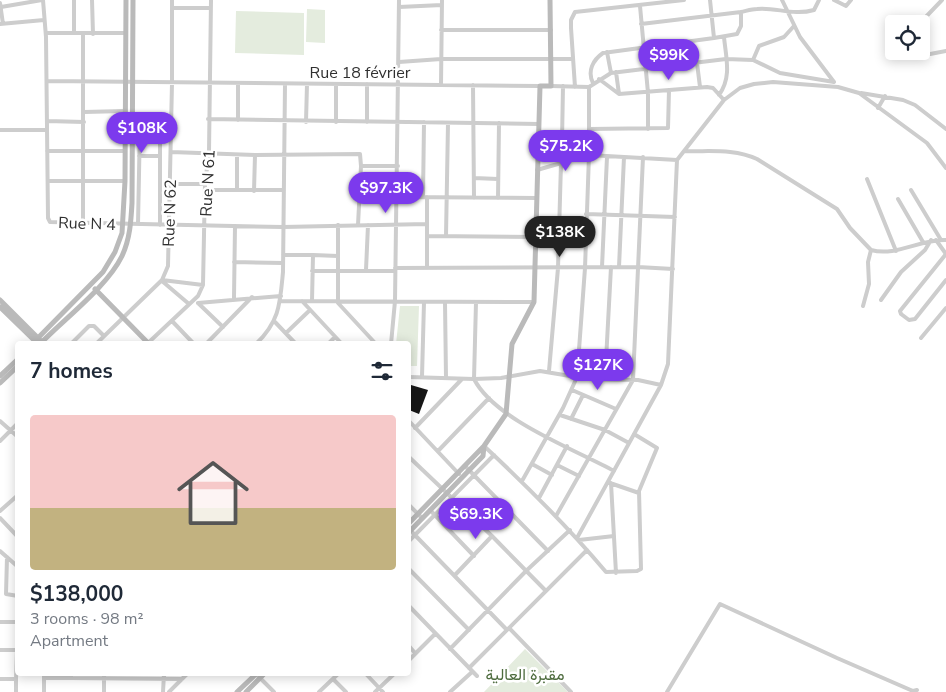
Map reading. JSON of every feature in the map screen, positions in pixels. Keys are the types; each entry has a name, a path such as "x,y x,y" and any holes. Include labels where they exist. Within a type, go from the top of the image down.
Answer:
{"street":[{"path":"44,20 1,24 0,5 43,0 46,33 48,181 124,181"},
{"path":"74,0 74,33"},
{"path":"92,0 92,34"},
{"path":"39,341 96,290 122,256 130,224 132,124 126,34 126,0"},
{"path":"39,341 110,262 120,240 124,224 125,111 129,83 133,0"},
{"name":"Rue N 62","path":"162,280 168,266 172,124 172,0"},
{"name":"Rue N 61","path":"150,341 190,304 196,301 202,290 205,184 209,152 211,0"},
{"path":"391,341 395,301 399,0"},
{"path":"441,85 442,0"},
{"path":"550,0 551,86"},
{"path":"575,86 571,20 575,12 684,0"},
{"path":"710,0 714,38"},
{"path":"782,0 806,48 838,87"},
{"path":"641,24 741,12 758,8 788,13 814,10 819,0"},
{"path":"834,0 846,6 851,0"},
{"path":"927,15 939,1"},
{"path":"399,6 442,5"},
{"path":"640,6 648,93 648,129"},
{"path":"172,8 211,8"},
{"path":"593,83 590,75 594,61 607,52 735,36 740,30 741,12"},
{"path":"752,60 759,46 784,37 794,26"},
{"path":"441,30 551,30"},
{"path":"46,33 126,34"},
{"path":"83,34 83,222"},
{"path":"720,95 728,81 724,38"},
{"path":"682,42 684,64"},
{"path":"930,54 946,51"},
{"path":"607,52 619,94"},
{"path":"399,62 441,59 573,59"},
{"path":"522,481 560,415 577,377 585,268 589,155 589,87 599,79 613,73 726,59 752,60 785,75 834,82"},
{"path":"697,62 700,87"},
{"path":"599,79 619,94 710,87 724,100"},
{"name":"Rue 18 février","path":"47,81 589,87"},
{"path":"578,539 610,483 614,471 661,385 668,364 677,160 724,100 740,88 754,84 774,82 838,87 859,93 885,96 915,105 946,129"},
{"path":"238,84 238,120"},
{"path":"259,341 275,322 279,312 283,263 285,84"},
{"path":"306,122 307,84"},
{"path":"336,84 336,122"},
{"path":"367,84 367,122"},
{"path":"473,85 474,198"},
{"path":"461,475 465,466 484,446 506,414 512,344 534,302 540,86"},
{"path":"562,141 563,86"},
{"path":"589,129 669,127 669,90"},
{"path":"859,93 927,144 946,168"},
{"path":"878,108 885,96"},
{"path":"84,112 125,111"},
{"path":"208,119 306,122 539,124"},
{"path":"47,122 84,122"},
{"path":"424,122 425,197 428,236 427,268"},
{"path":"446,236 448,123"},
{"path":"498,198 499,123"},
{"path":"132,124 172,124"},
{"path":"138,224 140,124"},
{"path":"160,124 160,225"},
{"path":"0,130 47,130"},
{"path":"48,151 125,151"},
{"path":"684,152 721,151 747,155 757,159 837,209 850,228 871,250 896,251 931,240 946,240"},
{"path":"171,152 209,152 237,155 359,154 361,156 361,166 358,225"},
{"path":"237,155 237,190"},
{"path":"254,191 255,155"},
{"path":"538,170 589,155 677,160"},
{"path":"140,156 160,156"},
{"path":"602,267 607,157"},
{"path":"619,267 624,157"},
{"path":"556,516 633,380 643,157"},
{"path":"549,372 558,268 561,163"},
{"path":"361,166 398,166"},
{"path":"474,178 498,179"},
{"path":"867,179 896,251"},
{"name":"Rue N 4","path":"48,181 48,218 50,222 283,227 427,224"},
{"path":"170,184 205,184"},
{"path":"205,190 284,190"},
{"path":"911,190 946,254 900,311 901,314 909,320 915,320 946,280"},
{"path":"396,197 537,198"},
{"path":"898,199 923,242"},
{"path":"586,214 675,217"},
{"path":"338,225 337,300 339,306 373,341"},
{"path":"366,270 368,225"},
{"path":"234,298 235,226"},
{"path":"428,236 536,237"},
{"path":"881,300 901,272 925,250 931,240"},
{"path":"863,306 869,284 868,262 871,250"},
{"path":"312,301 313,255"},
{"path":"283,256 338,256"},
{"path":"234,262 283,263"},
{"path":"605,380 611,267"},
{"path":"312,272 427,268 638,267 673,269"},
{"path":"162,280 203,284"},
{"path":"162,280 190,304"},
{"path":"99,341 162,280"},
{"path":"91,285 146,341"},
{"path":"196,301 253,297 302,301 534,302"},
{"path":"209,341 253,297"},
{"path":"0,300 2,309 37,341"},
{"path":"196,301 223,327"},
{"path":"302,301 339,341"},
{"path":"422,377 424,302"},
{"path":"445,302 446,378"},
{"path":"476,302 474,380 506,414 614,471"},
{"path":"921,338 946,308"},
{"path":"286,333 310,310"},
{"path":"172,321 191,341"},
{"path":"275,322 293,341"},
{"path":"74,341 89,326 94,326 104,336"},
{"path":"331,341 335,337"},
{"path":"0,376 15,362"},
{"path":"0,383 15,369"},
{"path":"411,377 474,380 540,371 605,380 633,380 661,385"},
{"path":"415,428 462,378"},
{"path":"572,390 616,409"},
{"path":"571,419 583,395"},
{"path":"438,451 489,398"},
{"path":"560,415 605,430 629,444"},
{"path":"0,421 15,434"},
{"path":"411,424 461,475"},
{"path":"0,441 15,426"},
{"path":"484,446 522,481 570,530 606,572 637,571 641,568 639,493 657,448 634,434"},
{"path":"411,522 420,516 461,475 469,471 483,456 484,446"},
{"path":"539,498 567,446"},
{"path":"411,532 452,498 494,455"},
{"path":"411,459 492,536 546,591"},
{"path":"532,464 552,475"},
{"path":"557,465 579,476"},
{"path":"465,466 548,551"},
{"path":"610,483 639,493"},
{"path":"610,483 616,572"},
{"path":"411,532 420,516 432,513 444,492"},
{"path":"0,511 15,501"},
{"path":"411,507 420,516"},
{"path":"432,513 474,556"},
{"path":"0,518 15,533"},
{"path":"450,649 526,571 570,530"},
{"path":"411,532 571,692"},
{"path":"455,575 492,536"},
{"path":"578,539 614,536"},
{"path":"450,692 508,629 587,550"},
{"path":"3,554 15,564"},
{"path":"3,554 6,594 15,596"},
{"path":"411,571 469,630"},
{"path":"667,692 720,604 837,658 913,691 917,690"},
{"path":"411,608 477,676"},
{"path":"0,622 15,622"},
{"path":"411,658 435,634"},
{"path":"411,648 416,653"},
{"path":"0,650 15,650"},
{"path":"16,676 16,692"},
{"path":"44,692 44,676 164,676 182,679"},
{"path":"104,676 104,692"},
{"path":"163,692 164,676"},
{"path":"169,692 185,676"},
{"path":"237,692 258,676"},
{"path":"246,692 258,676"},
{"path":"260,676 274,692"},
{"path":"319,692 336,676"},
{"path":"368,676 383,692"},
{"path":"375,692 392,676"},
{"path":"333,678 346,692"},
{"path":"0,679 16,679"}],"green space":[{"path":"307,9 325,10 325,43 306,42"},
{"path":"236,11 304,13 304,55 235,53"},
{"path":"400,306 419,306 417,366 411,366 411,341 396,341"},
{"name":"مقبرة العالية","path":"525,649 568,692 484,692"}],"building":[{"path":"411,385 428,390 419,414 411,411"}]}
